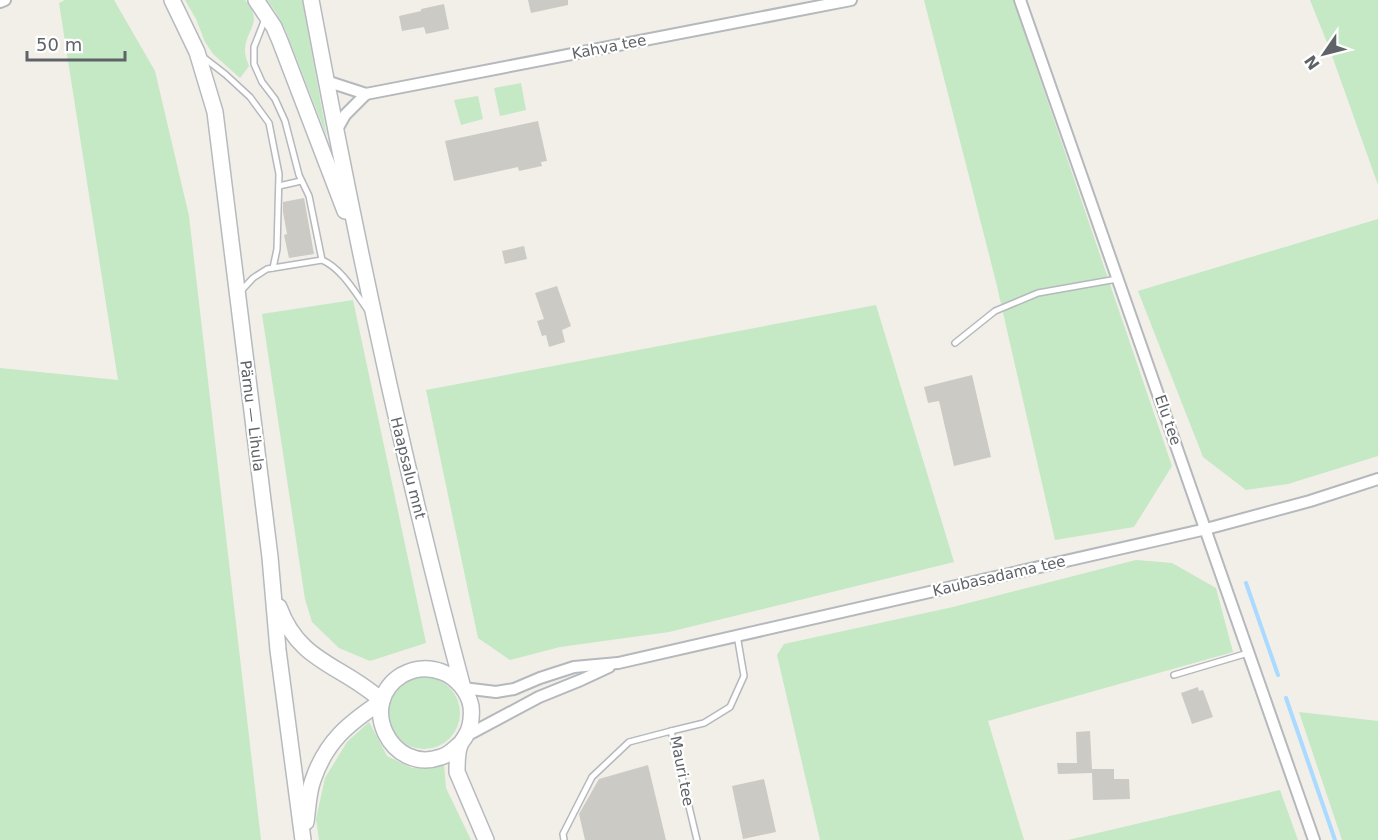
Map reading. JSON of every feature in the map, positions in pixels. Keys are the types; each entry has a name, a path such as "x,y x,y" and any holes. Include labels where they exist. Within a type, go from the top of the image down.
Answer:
{"main road":[{"name":"Pärnu — Lihula","path":"172,0 197,52 215,112 270,557 278,650 303,840"},
{"path":"256,0 280,41 360,247"},
{"path":"311,0 360,247"},
{"name":"Haapsalu mnt","path":"360,247 394,411 463,688"},
{"path":"273,590 283,619 299,643 320,660 371,691 382,701"},
{"path":"463,740 448,754 430,760 417,759 403,754 389,742 382,729 380,717 382,701 387,691 399,677 418,669 437,670 447,674 463,688 471,705 471,717 457,764 458,772 486,840"},
{"path":"303,840 312,782 326,752 352,721 382,701"}],"street":[{"path":"0,2 5,0"},
{"name":"Kahva tee","path":"326,81 366,94 814,3 851,0"},
{"name":"Elu tee","path":"1020,0 1314,840"},
{"path":"336,131 345,115 366,94"},
{"name":"Kaubasadama tee","path":"463,688 496,692 514,689 574,667 618,663 1206,529 1310,501 1378,479"},
{"name":"Kaubasadama tee","path":"463,740 540,697 618,663"}],"lane":[{"path":"266,14 254,47 254,64 285,121 301,181 309,196 322,260"},
{"path":"197,52 250,97 269,123 279,174 277,249 273,268"},
{"path":"279,186 301,181"},
{"path":"237,296 253,278 267,269 322,260 339,273 354,290 376,323"},
{"path":"955,343 995,311 1038,293 1119,279"},
{"name":"Mauri tee","path":"697,840 671,732 704,723 730,707 744,676 737,636"},
{"path":"1174,675 1249,652"},
{"path":"564,840 563,834 592,777 629,742 671,732"}],"green space":[{"path":"65,0 114,0 155,71 189,216 261,840 0,840 0,368 118,380 59,3"},
{"path":"185,0 245,0 251,8 254,20 245,51 249,66 240,78 213,54"},
{"path":"267,0 302,0 327,137 286,31"},
{"path":"924,0 1013,0 1172,466 1134,527 1055,540 996,282"},
{"path":"1310,0 1378,0 1378,185 1330,50"},
{"path":"521,83 526,110 500,116 494,88"},
{"path":"478,96 483,119 461,125 454,100"},
{"path":"1378,219 1378,456 1288,484 1246,490 1203,457 1138,291"},
{"path":"353,300 426,643 370,661 339,648 312,622 305,599 262,314"},
{"path":"876,305 954,562 669,632 560,647 510,660 478,638 426,390"},
{"path":"1136,560 1172,563 1216,588 1233,652 988,721 1024,840 820,840 777,655 784,644 953,607"},
{"path":"424,677 438,680 450,687 457,699 460,713 457,727 450,739 438,746 424,749 410,746 398,739 391,727 388,713 391,699 398,687 410,680"},
{"path":"1299,712 1378,721 1378,840 1342,840"},
{"path":"369,722 387,756 412,768 444,765 446,788 471,840 319,840 316,819 325,778 347,742"},
{"path":"1280,790 1298,840 1068,840"}],"building":[{"path":"528,0 568,0 568,5 531,13"},
{"path":"444,4 449,29 426,34 424,27 402,31 399,16"},
{"path":"538,121 547,161 541,162 542,166 519,171 518,167 454,181 445,141"},
{"path":"304,198 314,254 289,258 284,235 287,234 283,202"},
{"path":"524,246 527,259 505,264 502,251"},
{"path":"557,286 571,326 562,330 565,342 549,347 546,335 542,336 537,321 544,319 535,293"},
{"path":"972,375 991,457 954,466 939,401 928,403 924,387"},
{"path":"1198,687 1199,691 1203,690 1213,717 1192,724 1181,693"},
{"path":"1090,731 1092,769 1114,769 1114,779 1129,779 1130,799 1093,800 1092,773 1058,774 1057,763 1077,763 1076,732"},
{"path":"648,765 666,840 585,840 579,814 599,779"},
{"path":"764,779 776,832 743,839 732,786"}],"waterway":[{"path":"1246,583 1278,675"},
{"path":"1286,698 1335,840"}]}
